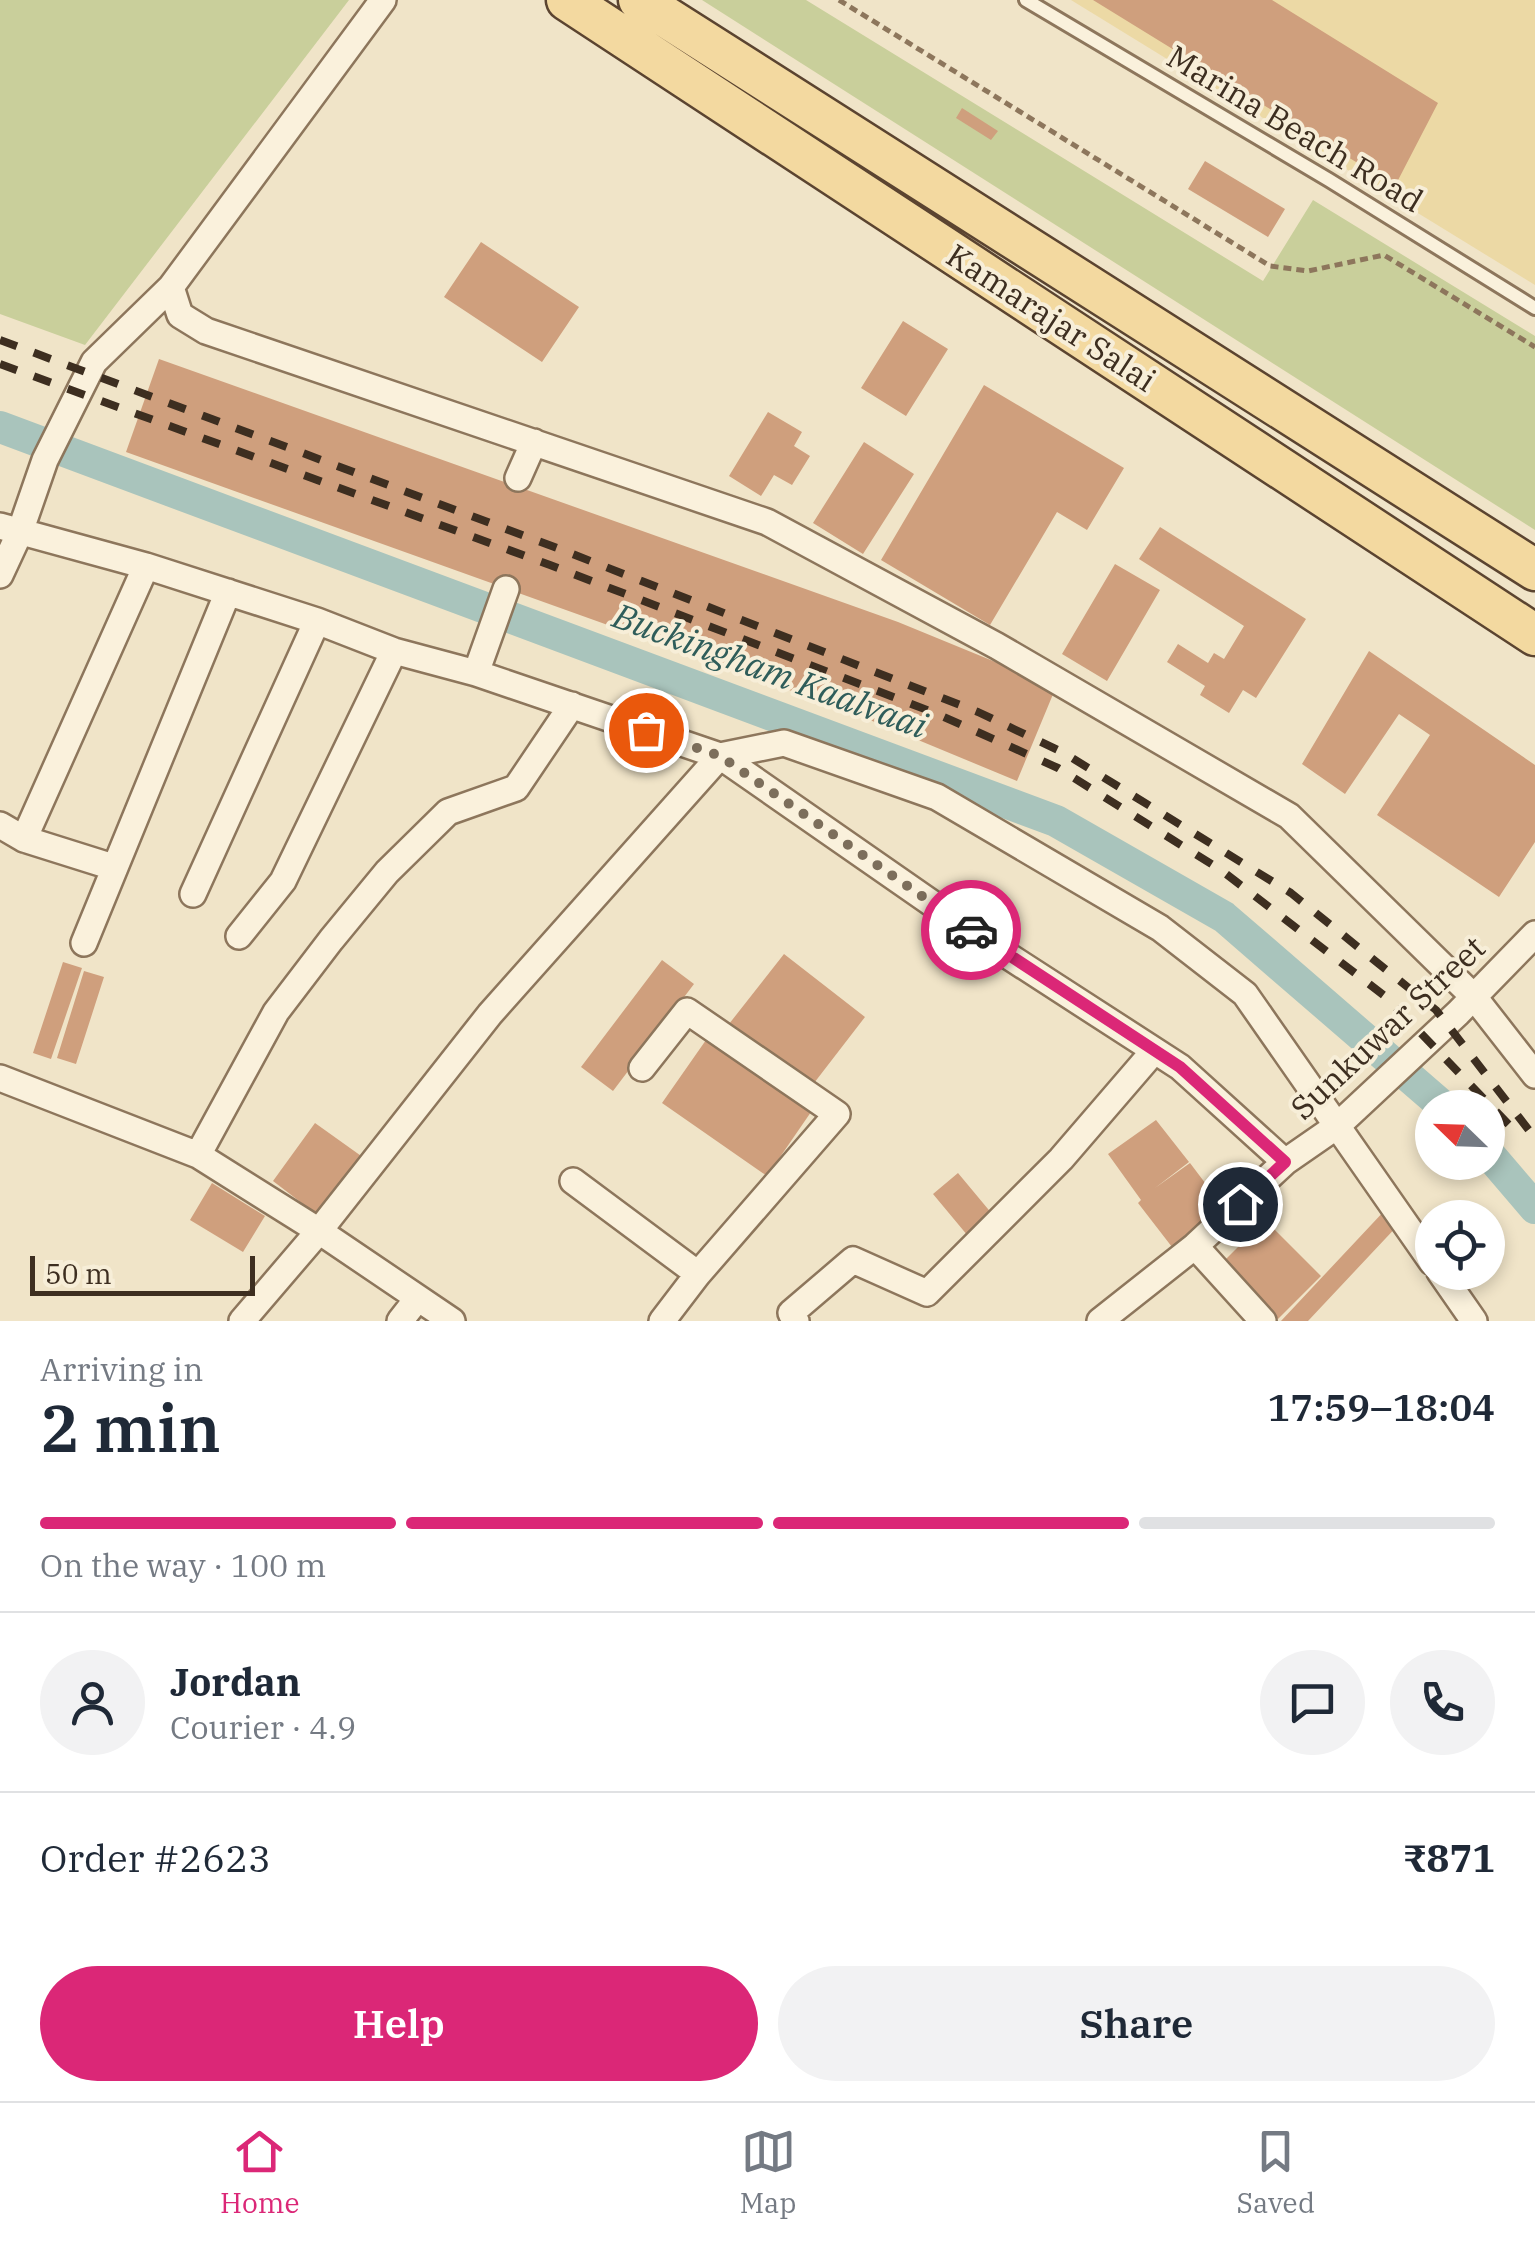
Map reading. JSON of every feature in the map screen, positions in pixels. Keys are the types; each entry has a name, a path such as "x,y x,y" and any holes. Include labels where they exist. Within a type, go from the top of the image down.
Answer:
{"main road":[{"name":"Kamarajar Salai","path":"567,0 1535,635"},
{"name":"Kamarajar Salai","path":"640,0 1535,570"}],"street":[{"path":"0,575 10,529 94,362 171,287 383,0"},
{"path":"171,287 180,315 206,331 767,522 997,646 1289,816 1535,1075"},
{"path":"518,478 534,442"},
{"path":"10,529 228,592 394,651 476,673 720,756 1000,950 1180,1067 1285,1162"},
{"path":"24,839 146,566"},
{"path":"476,673 506,588"},
{"path":"84,943 228,592"},
{"path":"193,894 317,621"},
{"path":"238,936 283,881 394,651"},
{"path":"198,1155 276,1012 387,872 448,812 516,788 572,705"},
{"path":"242,1321 490,1014 720,756 784,743 937,797 1160,928 1245,994 1415,1238"},
{"path":"0,825 24,839 113,866"},
{"name":"Sunkuwar Street","path":"1100,1321 1195,1246 1285,1162 1337,1126 1535,934"},
{"path":"642,1068 686,1012 837,1114 662,1321"},
{"path":"796,1321 791,1313 853,1260 927,1293 1061,1158 1154,1051"},
{"path":"3,1087 198,1155 319,1230 452,1321"},
{"path":"574,1181 698,1274"},
{"path":"1195,1246 1264,1321"},
{"path":"1452,1290 1474,1321"},
{"path":"400,1321 418,1298"}],"lane":[{"name":"Marina Beach Road","path":"1026,0 1535,308"}],"path":[{"path":"839,0 1270,266 1308,271 1384,255 1535,347"}],"green space":[{"path":"0,0 349,0 85,345 0,314"},
{"path":"702,0 806,0 1263,281 1313,200 1535,336 1535,530"}],"sand":[{"path":"1071,0 1535,0 1535,285"}],"building":[{"path":"1093,0 1272,0 1438,103 1395,186"},
{"path":"962,108 998,131 991,140 956,118"},
{"path":"1205,161 1285,209 1268,237 1188,189"},
{"path":"481,242 579,307 542,362 444,297"},
{"path":"903,321 948,349 906,416 861,388"},
{"path":"159,359 898,622 1056,687 1017,781 853,713 126,452"},
{"path":"984,385 1124,468 1087,530 1057,512 990,625 881,560"},
{"path":"768,412 802,432 794,446 810,456 792,485 774,475 761,496 729,476"},
{"path":"864,442 914,474 863,554 813,523"},
{"path":"1160,527 1306,619 1256,698 1243,690 1229,713 1200,695 1205,686 1167,662 1178,644 1208,663 1214,653 1224,659 1244,626 1139,559"},
{"path":"1115,564 1160,590 1107,681 1062,654"},
{"path":"1369,651 1535,765 1535,842 1499,897 1377,815 1430,735 1399,714 1345,794 1302,764"},
{"path":"784,954 865,1017 811,1087 729,1024"},
{"path":"662,960 694,984 613,1091 581,1067"},
{"path":"63,962 82,968 51,1059 33,1053"},
{"path":"84,971 104,977 76,1064 57,1058"},
{"path":"706,1040 811,1112 767,1176 662,1103"},
{"path":"1156,1120 1189,1162 1155,1188 1190,1163 1224,1208 1172,1247 1138,1203 1141,1200 1108,1154"},
{"path":"315,1123 364,1158 320,1217 273,1181"},
{"path":"958,1173 998,1221 973,1242 933,1194"},
{"path":"212,1183 265,1216 243,1252 190,1220"},
{"path":"1387,1208 1401,1222 1308,1321 1281,1321"},
{"path":"1265,1220 1321,1276 1278,1319 1222,1263"}],"waterway":[{"name":"Buckingham Kaalvaai","path":"0,427 1056,821 1224,917 1424,1090"},
{"name":"Buckingham Kaalvaai","path":"1505,1173 1535,1208"}],"railway":[{"path":"0,340 557,548 978,712 1064,753 1291,893 1436,1010 1535,1138"},
{"path":"0,364 550,565 935,713 1058,768 1221,870 1386,997 1512,1128"}],"way so far":[{"path":"646,730 720,756 971,930"}],"route":[{"path":"971,930 1180,1067 1285,1162 1240,1204"}]}
